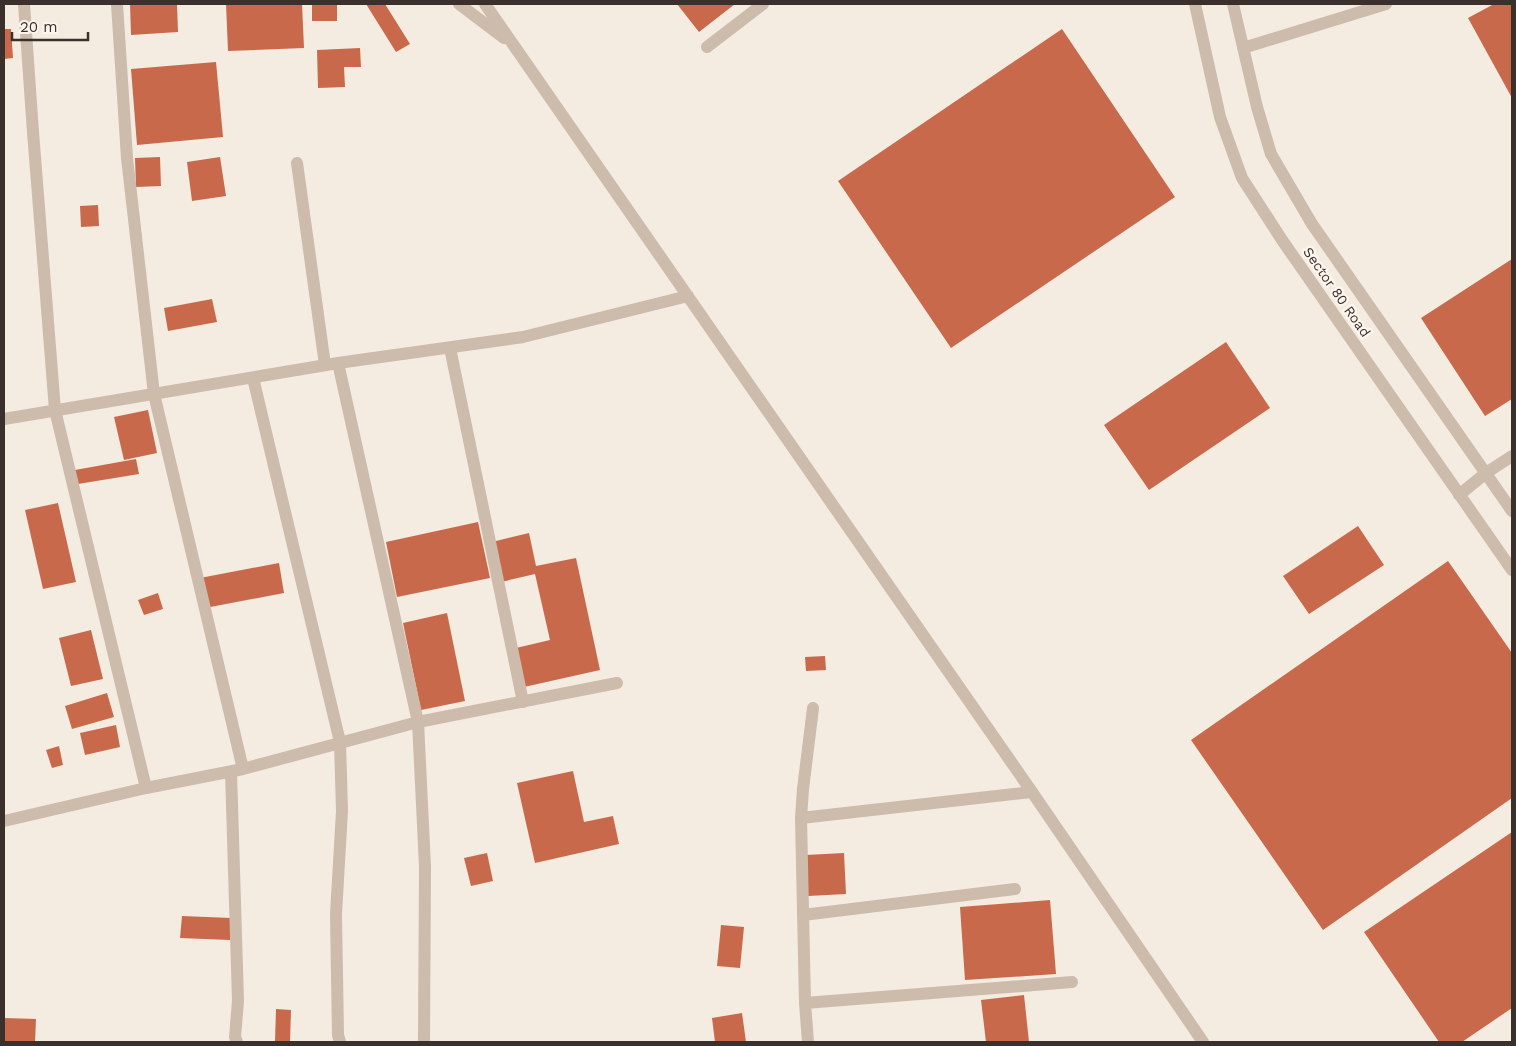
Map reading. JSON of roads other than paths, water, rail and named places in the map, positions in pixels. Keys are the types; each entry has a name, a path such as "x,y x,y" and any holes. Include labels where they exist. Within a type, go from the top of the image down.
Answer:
{"street":[{"path":"24,4 56,410 146,788"},
{"path":"117,4 127,158 154,394 237,770 238,1001 235,1037 237,1042"},
{"path":"459,4 514,46"},
{"path":"485,4 1204,1042"},
{"path":"707,47 763,4"},
{"name":"Sector 80 Road","path":"1195,4 1220,117 1242,178 1282,240 1512,570"},
{"name":"Sector 80 Road","path":"1233,4 1256,106 1271,154 1312,224 1512,511"},
{"path":"1243,48 1386,4"},
{"path":"297,163 325,365"},
{"path":"4,420 325,365 523,337 688,296"},
{"path":"450,348 524,702"},
{"path":"338,363 418,722 424,866 424,1042"},
{"path":"253,378 340,742 342,810 336,914 338,1035 340,1042"},
{"path":"1459,495 1486,473 1512,456"},
{"path":"4,822 146,788 237,770 418,722 617,683"},
{"path":"808,1042 805,1003 802,818 803,789 813,708"},
{"path":"802,818 1032,792"},
{"path":"803,915 1015,889"},
{"path":"805,1003 1072,982"}]}
